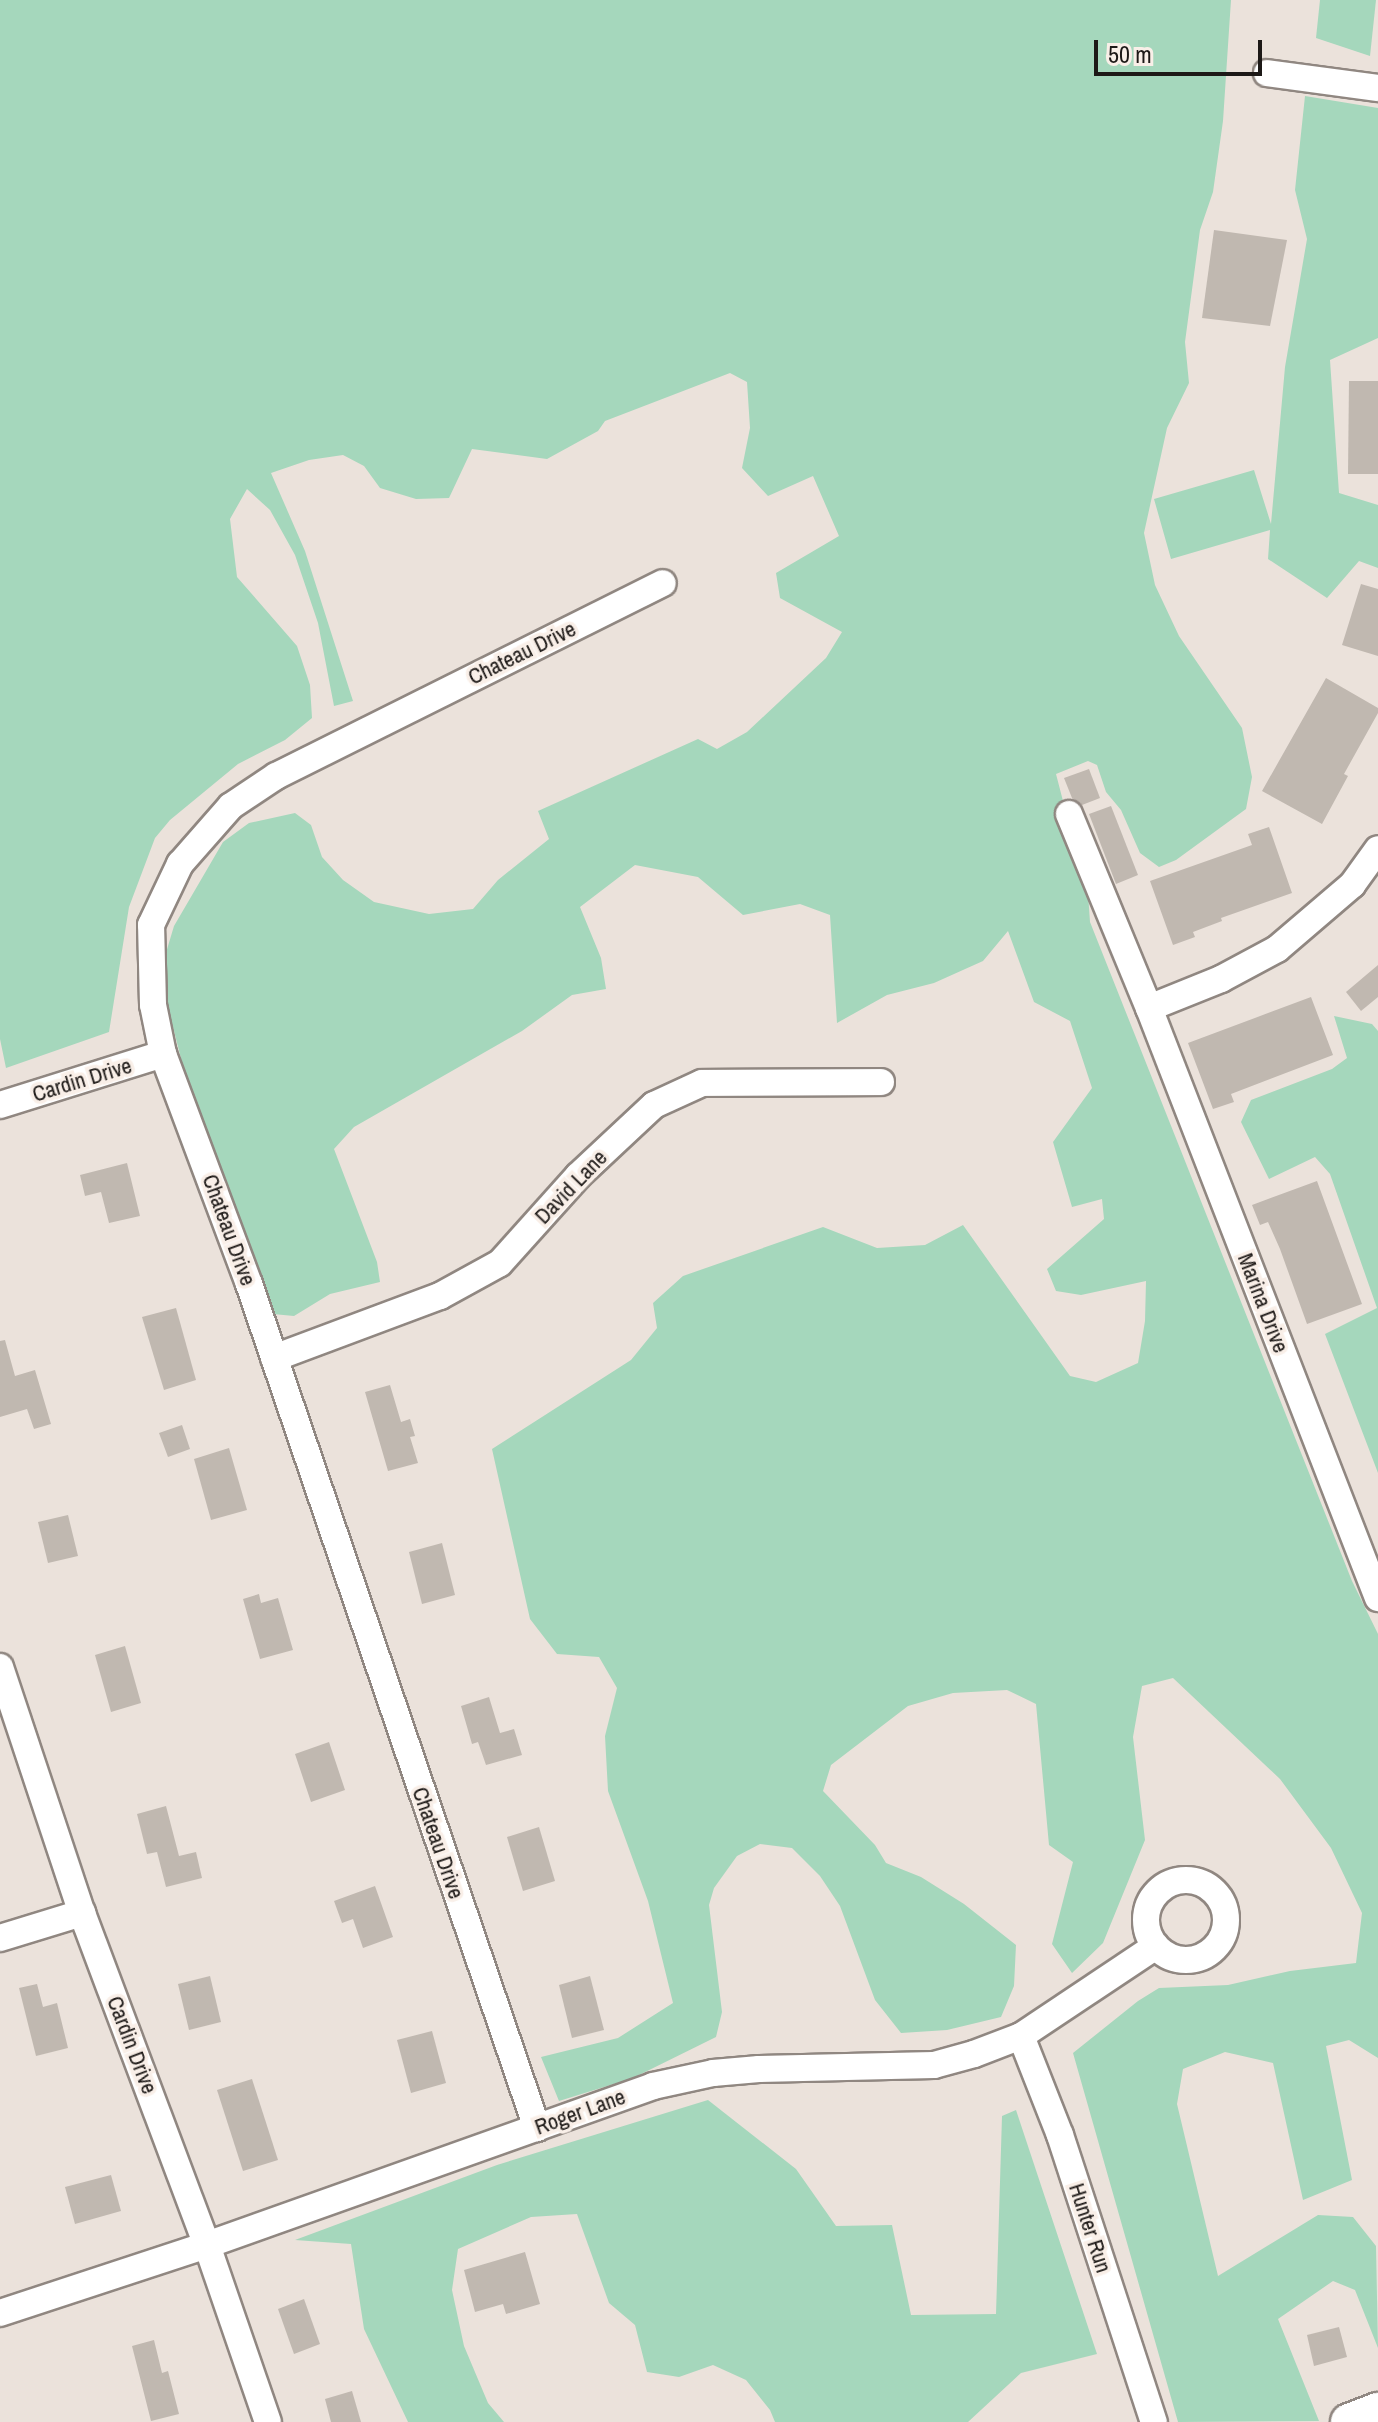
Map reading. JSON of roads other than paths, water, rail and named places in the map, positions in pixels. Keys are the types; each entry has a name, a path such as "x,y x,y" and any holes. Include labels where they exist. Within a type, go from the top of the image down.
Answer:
{"street":[{"path":"1267,73 1378,88"},
{"name":"Chateau Drive","path":"537,2128 274,1358 163,1054 153,1005 151,925 180,864 231,806 276,776 663,583"},
{"name":"Marina Drive","path":"1069,814 1149,1008 1378,1598"},
{"path":"1149,1008 1221,979 1277,949 1352,885 1378,849"},
{"name":"Cardin Drive","path":"0,1105 163,1054"},
{"name":"David Lane","path":"274,1358 440,1296 500,1263 578,1176 654,1105 702,1083 881,1082"},
{"name":"Cardin Drive","path":"0,1667 82,1913 207,2245 268,2422"},
{"path":"0,1938 82,1913"},
{"name":"Roger Lane","path":"0,2313 207,2245 653,2086 692,2077 823,2066 881,2069 934,2065 1021,2036 1156,1946"},
{"name":"Hunter Run","path":"1021,2036 1060,2135 1154,2422"},
{"path":"1349,2422 1378,2411"}]}
